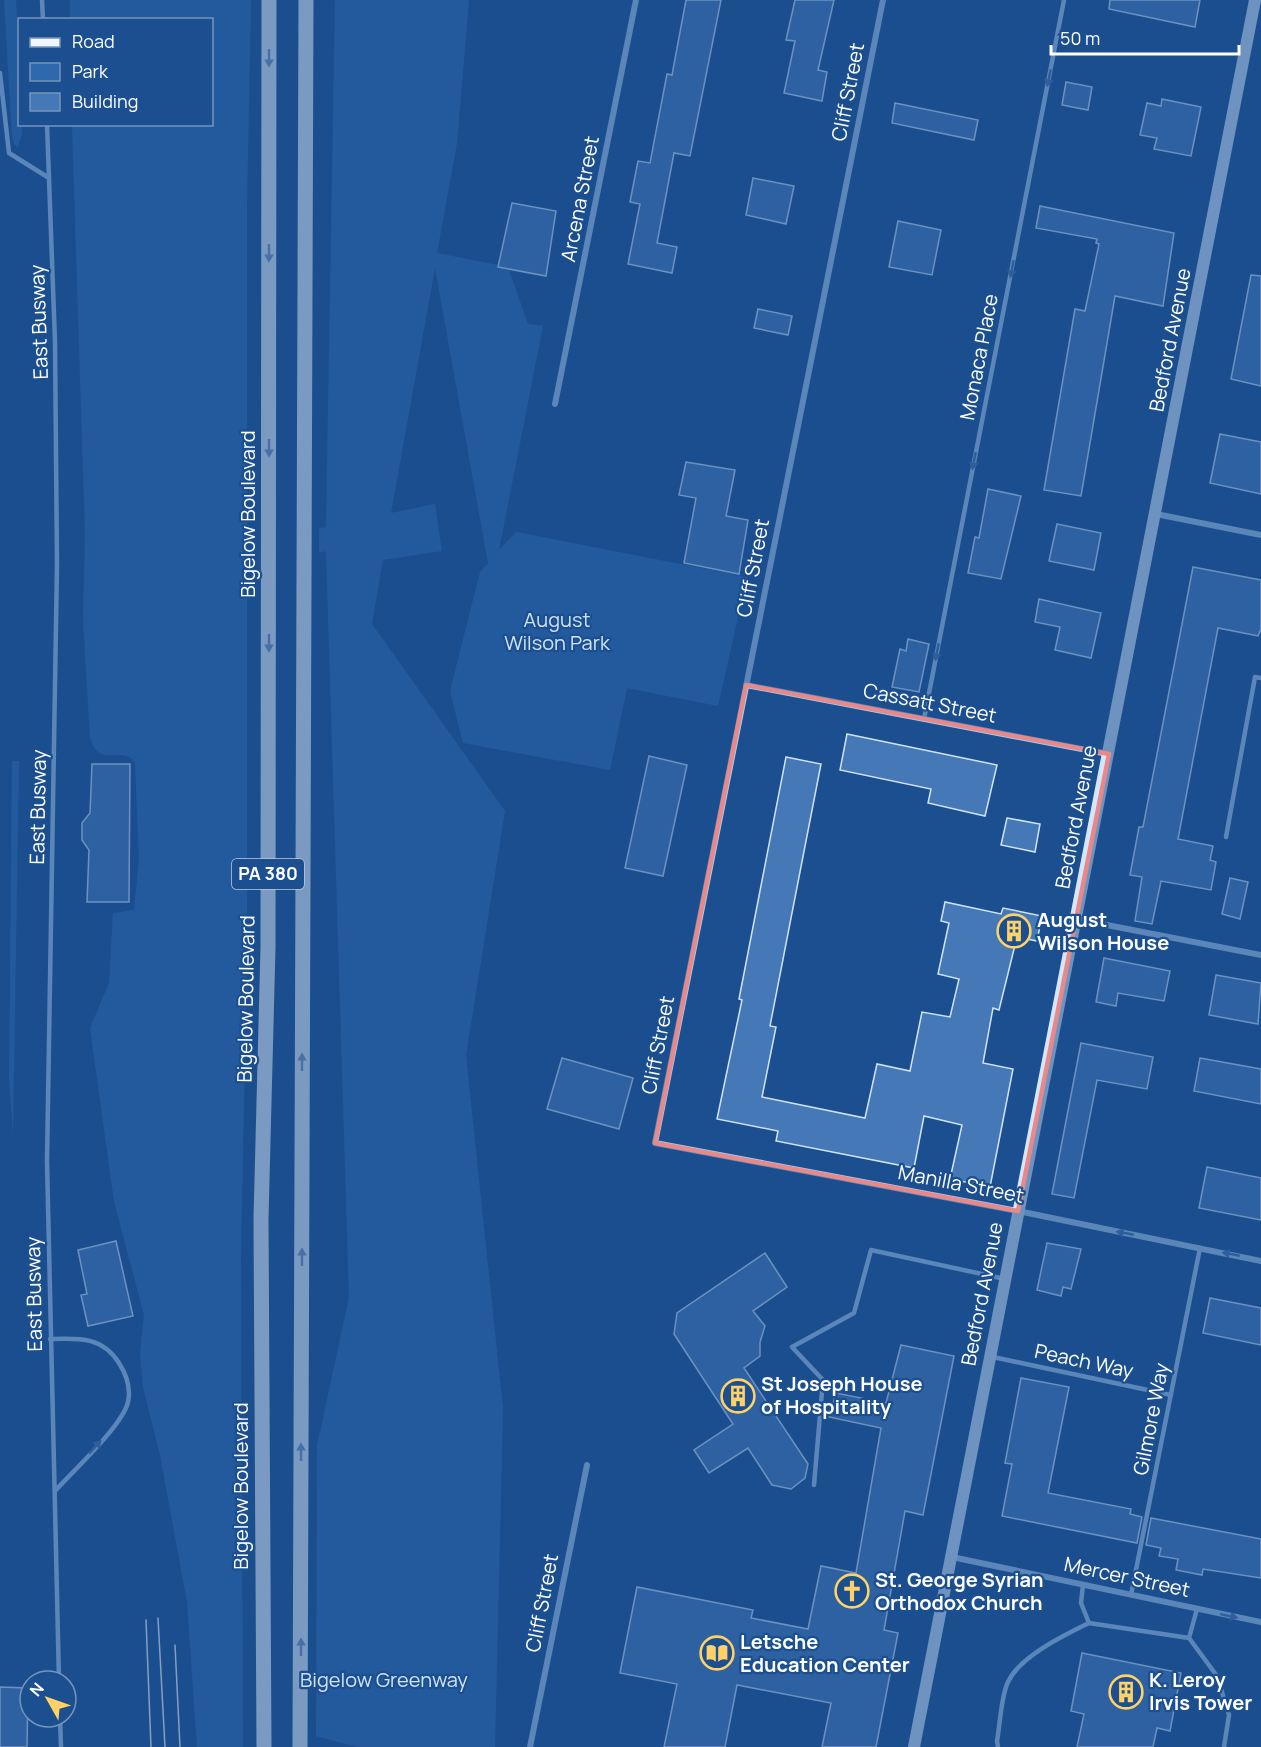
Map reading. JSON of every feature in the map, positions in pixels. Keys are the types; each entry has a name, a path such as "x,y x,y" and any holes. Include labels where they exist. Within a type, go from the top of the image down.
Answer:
{"main road":[{"name":"Bigelow Boulevard","path":"264,1747 261,1219 268,947 269,0"},
{"name":"PA 380","path":"300,1747 306,0"}],"street":[{"name":"Arcena Street","path":"555,404 636,0"},
{"name":"Cliff Street","path":"655,1143 883,0"},
{"name":"Bedford Avenue","path":"914,1747 1255,0"},
{"path":"1156,514 1261,535"},
{"name":"Cassatt Street","path":"746,685 1109,754"},
{"path":"1076,919 1261,955"},
{"name":"Manilla Street","path":"655,1143 1018,1211 1261,1261"},
{"name":"Cliff Street","path":"530,1747 586,1465"},
{"name":"Mercer Street","path":"951,1557 1261,1622"}],"lane":[{"path":"42,0 43,18"},
{"name":"Monaca Place","path":"924,719 1064,0"},
{"path":"0,73 9,153 49,178"},
{"name":"East Busway","path":"47,126 55,342 57,554 48,1061 50,1339 60,1669"},
{"path":"1226,837 1255,677 1261,678"},
{"name":"Gilmore Way","path":"1131,1595 1200,1248"},
{"path":"814,1485 823,1380 792,1347 854,1313 871,1250 1005,1279"},
{"path":"50,1339 79,1338 104,1346 124,1371 129,1388 128,1403 119,1421 55,1491"},
{"name":"Peach Way","path":"990,1356 1171,1395"},
{"path":"1083,1585 1081,1603 1089,1623"},
{"path":"1189,1638 1197,1609"},
{"path":"998,1747 997,1741 1008,1681 1033,1654 1059,1637 1089,1623 1189,1638 1217,1676 1229,1715 1224,1747"},
{"path":"60,1729 61,1747"}],"highlighted area":[{"path":"746,685 1109,754 1018,1211 655,1143"}],"green space":[{"path":"4,0 16,0 18,126 22,126 22,134 18,147 14,144"},
{"path":"70,0 251,0 247,205 247,957 241,1254 243,1747 197,1747 187,1602 160,1455 143,1387 140,1355 144,1315 114,1201 90,1028 109,983 113,913 134,910 139,859 135,762 123,755 105,755 99,752 90,738 83,619 85,534 72,126 213,126 213,18 70,18"},
{"path":"335,0 469,0 457,143 437,253 508,267 528,324 543,326 499,550 516,532 747,577 718,706 627,688 610,770 463,743 450,691 480,572 488,563 435,268 391,513 435,504 442,551 383,560 372,624 505,811 466,1055 503,1409 495,1747 357,1747 316,1736 317,1446 349,1297 326,551 319,553 319,529 326,527"},
{"path":"12,761 19,761 13,1135 9,1078"}],"building":[{"path":"686,0 721,0 690,156 674,153 657,243 677,247 672,273 628,264 640,204 630,202 638,161 650,163 667,74 672,75"},
{"path":"795,0 834,0 818,70 827,72 822,101 784,93 795,41 786,40"},
{"path":"1110,0 1200,0 1195,27 1109,9"},
{"path":"1066,82 1092,87 1088,110 1062,105"},
{"path":"1162,99 1201,107 1191,156 1154,149 1157,138 1140,135 1147,103 1161,106"},
{"path":"895,103 978,120 974,140 892,123"},
{"path":"753,178 794,186 786,224 746,215"},
{"path":"512,203 556,211 546,276 498,267"},
{"path":"1040,206 1174,233 1163,306 1115,296 1081,496 1044,490 1075,309 1085,311 1099,244 1096,243 1097,239 1036,228"},
{"path":"898,221 941,230 932,275 889,267"},
{"path":"1251,275 1261,276 1261,386 1231,379"},
{"path":"758,309 792,316 788,335 754,328"},
{"path":"1220,434 1261,442 1261,494 1210,483"},
{"path":"686,462 735,470 726,516 748,520 739,574 684,563 696,498 679,495"},
{"path":"988,489 1021,496 1001,579 968,573 975,537 979,538"},
{"path":"1057,524 1101,533 1094,570 1049,561"},
{"path":"1193,567 1261,580 1261,629 1258,636 1218,628 1178,839 1213,846 1210,860 1216,862 1211,890 1161,881 1152,924 1135,921 1142,877 1130,875 1139,827 1143,827"},
{"path":"1039,599 1101,613 1091,658 1055,650 1060,627 1035,622"},
{"path":"908,639 929,644 919,692 892,687 900,649 906,651"},
{"path":"847,734 997,765 985,816 928,803 931,789 840,770"},
{"path":"649,756 687,765 663,876 625,868"},
{"path":"786,757 821,764 770,1026 776,1027 762,1097 865,1118 877,1064 910,1071 922,1012 950,1017 959,979 938,974 949,923 941,921 945,902 1001,914 1003,908 1042,916 1037,941 1017,937 999,1010 993,1008 983,1063 1013,1069 990,1187 950,1179 962,1125 924,1116 914,1168 776,1141 778,1131 717,1119 742,1000 739,999"},
{"path":"92,764 130,764 129,902 87,902 89,850 82,840 82,823 90,813"},
{"path":"1007,818 1040,824 1035,852 1001,845"},
{"path":"1230,878 1248,882 1240,919 1222,914"},
{"path":"1104,958 1170,971 1164,1001 1118,993 1116,1006 1096,1002"},
{"path":"1216,975 1261,983 1258,1024 1209,1015"},
{"path":"1081,1043 1153,1057 1147,1089 1097,1080 1074,1198 1052,1194"},
{"path":"562,1058 633,1078 619,1129 547,1109"},
{"path":"1200,1058 1261,1069 1261,1104 1194,1091"},
{"path":"1207,1167 1261,1178 1261,1220 1199,1208"},
{"path":"116,1241 133,1316 88,1326 81,1295 87,1294 78,1250"},
{"path":"1047,1243 1081,1249 1071,1289 1063,1287 1061,1296 1037,1290"},
{"name":"St Joseph House of Hospitality","path":"765,1253 787,1287 753,1311 765,1326 760,1342 760,1356 744,1368 808,1464 805,1478 791,1489 772,1485 748,1448 709,1473 694,1450 733,1424 674,1334 677,1313"},
{"path":"1210,1298 1261,1308 1261,1345 1203,1333"},
{"path":"901,1345 954,1356 923,1515 905,1511 884,1630 898,1633 876,1747 822,1747 831,1703 737,1685 725,1747 664,1747 677,1684 620,1673 637,1587 753,1610 751,1618 808,1629 821,1566 856,1573 881,1428 829,1417 836,1393 886,1403"},
{"path":"1021,1378 1069,1387 1048,1493 1131,1509 1130,1514 1142,1517 1137,1543 1002,1516 1012,1464 1005,1463"},
{"path":"1151,1518 1261,1539 1261,1578 1203,1569 1202,1575 1176,1570 1178,1559 1159,1556 1161,1548 1146,1545"},
{"name":"K. Leroy Irvis Tower","path":"1082,1653 1181,1673 1170,1731 1157,1728 1153,1747 1077,1747 1084,1714 1071,1711"},
{"path":"0,1687 18,1688 18,1729 27,1729 27,1747 0,1747"}],"tram line":[{"path":"158,1618 165,1747"},
{"path":"146,1620 151,1747"},
{"path":"175,1645 180,1747"}],"place":[{"name":"August Wilson House","path":"1014,931"},
{"name":"St Joseph House of Hospitality","path":"738,1396"},
{"name":"St. George Syrian Orthodox Church","path":"852,1591"},
{"name":"Letsche Education Center","path":"717,1653"},
{"name":"K. Leroy Irvis Tower","path":"1126,1692"}],"park label":[{"name":"August Wilson Park","path":"557,632"},
{"name":"Bigelow Greenway","path":"384,1680"}]}
